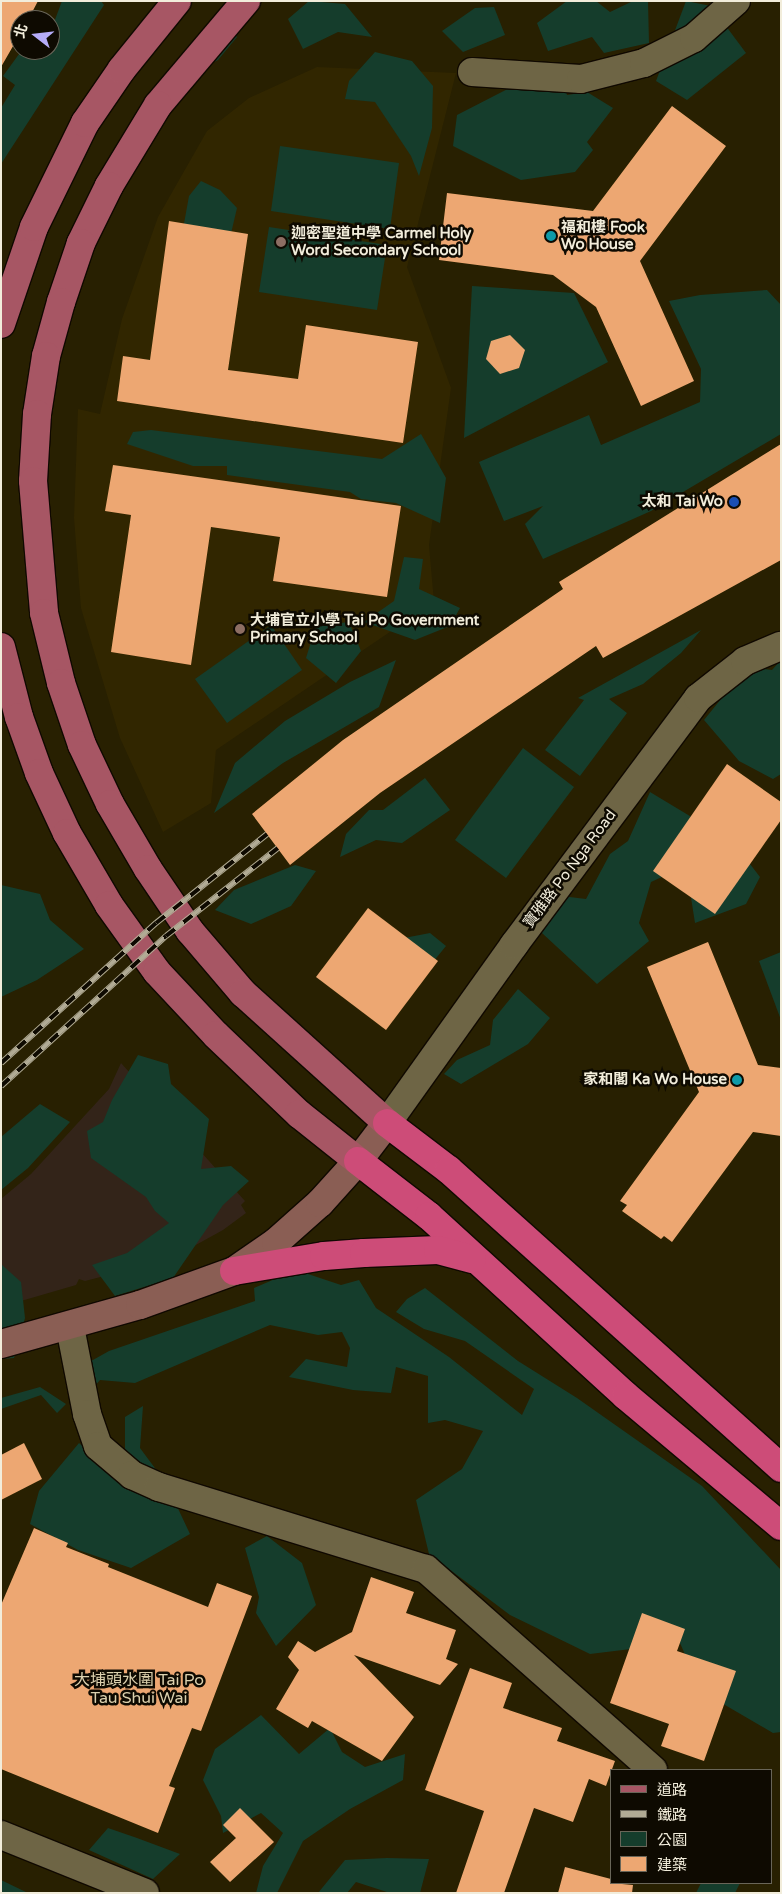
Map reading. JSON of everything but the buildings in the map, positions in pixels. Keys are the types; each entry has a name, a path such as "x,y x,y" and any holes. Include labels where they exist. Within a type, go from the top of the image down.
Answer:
{"highway":[{"path":"387,1123 449,1170 781,1468"},
{"path":"358,1161 429,1216 626,1396 781,1526"},
{"path":"234,1271 324,1256 364,1253 438,1250 474,1259"}],"main road":[{"path":"1,324 34,227 85,123 122,69 177,1"},
{"path":"1,1344 140,1306 234,1271 276,1242 320,1203 358,1161 387,1123 243,993 190,931 148,869 82,746 61,683 44,613 33,481 37,414 46,356 61,302 81,243 109,186 153,113 246,1"},
{"path":"1,647 19,717 39,773 67,833 109,904 157,972 216,1035 300,1114 358,1161"}],"street":[{"path":"472,72 581,78 644,64 694,38 736,1"},
{"name":"寶雅路 Po Nga Road","path":"387,1123 451,1031 698,698 745,661 781,646"},
{"path":"70,1326 87,1414 98,1446 132,1475 159,1486 426,1569 652,1769"},
{"path":"1,1835 145,1893"}],"shaded area":[{"path":"317,67 456,73 407,267 451,388 429,545 434,602 216,750 211,803 163,832 120,738 81,608 74,518 78,409 100,414 122,319 158,217 207,131 249,98"},
{"path":"121,1063 245,1201 241,1205 246,1213 223,1230 194,1246 116,1273 85,1281 79,1279 76,1285 21,1301 1,1280 1,1199 31,1174 109,1089"}],"green space":[{"path":"62,1 101,1 104,5 1,164 1,108 15,85 3,76 15,60 60,60 59,10"},
{"path":"309,1 345,4 372,37 338,32 303,49 288,19"},
{"path":"567,1 596,1 610,12 633,1 648,1 649,43 604,53 592,37 548,51 537,23"},
{"path":"686,1 711,6 746,53 687,100 656,81"},
{"path":"494,7 505,35 463,52 442,31 475,8"},
{"path":"231,29 237,37 218,60 203,68"},
{"path":"375,52 412,61 433,86 432,128 419,176 411,156 375,102 345,99 349,81"},
{"path":"560,62 567,95 587,92 613,108 587,142 593,150 575,172 521,180 453,146 457,115"},
{"path":"280,146 399,163 390,229 271,211"},
{"path":"201,181 220,190 237,208 229,242 183,229 189,196"},
{"path":"269,227 387,245 377,310 259,292"},
{"path":"472,286 574,293 608,362 464,438"},
{"path":"767,290 781,305 781,434 651,511 543,559 525,524 543,506 504,521 479,462 589,415 601,445 700,402 701,369 669,301 700,295"},
{"path":"151,430 382,459 421,434 446,478 440,523 396,503 361,499 350,492 227,475 227,466 193,466 127,444 133,432"},
{"path":"404,557 423,559 419,589 460,608 450,626 415,640 364,622 394,601"},
{"path":"349,622 361,651 336,683 306,658 316,626"},
{"path":"271,625 302,670 227,723 195,679"},
{"path":"701,630 681,653 643,684 609,699 627,713 580,776 545,750 584,700 578,698"},
{"path":"396,660 379,707 283,763 214,813 235,763 285,721 350,682"},
{"path":"781,660 781,774 773,779 739,761 704,720 747,667 772,670"},
{"path":"523,748 574,787 506,878 455,840"},
{"path":"425,778 450,810 402,843 376,840 340,857 346,834 369,810 383,810"},
{"path":"650,792 733,842 760,877 746,904 695,923 686,866 651,882 639,923 649,941 597,984 529,921 545,894 586,899 610,854 628,841"},
{"path":"295,865 316,871 291,906 251,924 215,910 234,890"},
{"path":"1,885 40,894 50,920 84,949 37,980 1,997"},
{"path":"430,933 446,946 433,962 404,938"},
{"path":"781,952 781,1020 759,961"},
{"path":"518,989 550,1018 528,1044 461,1084 444,1074 457,1060 490,1045 493,1020"},
{"path":"138,1055 168,1064 171,1084 209,1119 201,1169 231,1166 249,1181 223,1205 173,1278 115,1296 92,1265 127,1253 169,1223 155,1211 146,1197 91,1158 87,1131 103,1122 112,1100"},
{"path":"40,1104 70,1122 28,1168 1,1190 1,1137"},
{"path":"1,1264 21,1282 25,1318 14,1358 1,1359"},
{"path":"296,1270 341,1285 359,1280 376,1308 449,1357 522,1415 534,1389 465,1341 424,1329 396,1312 407,1299 425,1288 518,1361 577,1398 702,1486 781,1570 781,1732 773,1733 701,1691 680,1643 590,1654 510,1615 429,1554 416,1500 462,1469 483,1431 445,1420 428,1423 428,1376 396,1367 391,1393 353,1390 289,1377 306,1359 347,1367 350,1348 342,1332 318,1335 270,1325 135,1383 100,1380 89,1393 84,1365 109,1351 255,1301 254,1288"},
{"path":"40,1387 66,1404 57,1413 41,1395 1,1409 1,1398"},
{"path":"143,1406 140,1448 166,1483 190,1534 131,1568 78,1550 30,1524 39,1491 79,1443 107,1468 125,1449 125,1417"},
{"path":"267,1536 302,1563 316,1605 276,1646 256,1613 259,1597 245,1548"},
{"path":"261,1715 299,1754 330,1728 342,1752 365,1767 405,1754 403,1780 350,1809 303,1841 277,1893 256,1893 263,1866 283,1833 261,1813 223,1833 221,1816 203,1780 215,1749"},
{"path":"108,1828 180,1854 153,1879 89,1850"},
{"path":"429,1859 420,1893 390,1893 356,1882 347,1893 318,1893 345,1860"},
{"path":"1,1880 28,1893 1,1893"},
{"path":"700,1884 740,1884 735,1893 696,1893"}],"railway":[{"path":"1,1063 156,923 267,834"},
{"path":"1,1086 166,936 278,848"}],"place":[{"name":"福和樓 Fook Wo House","path":"551,236"},
{"name":"迦密聖道中學 Carmel Holy Word Secondary School","path":"281,242"},
{"name":"太和 Tai Wo","path":"734,502"},
{"name":"大埔官立小學 Tai Po Government Primary School","path":"240,629"},
{"name":"家和閣 Ka Wo House","path":"737,1080"}],"district":[{"name":"大埔頭水圍 Tai Po Tau Shui Wai","path":"139,1689"}]}
